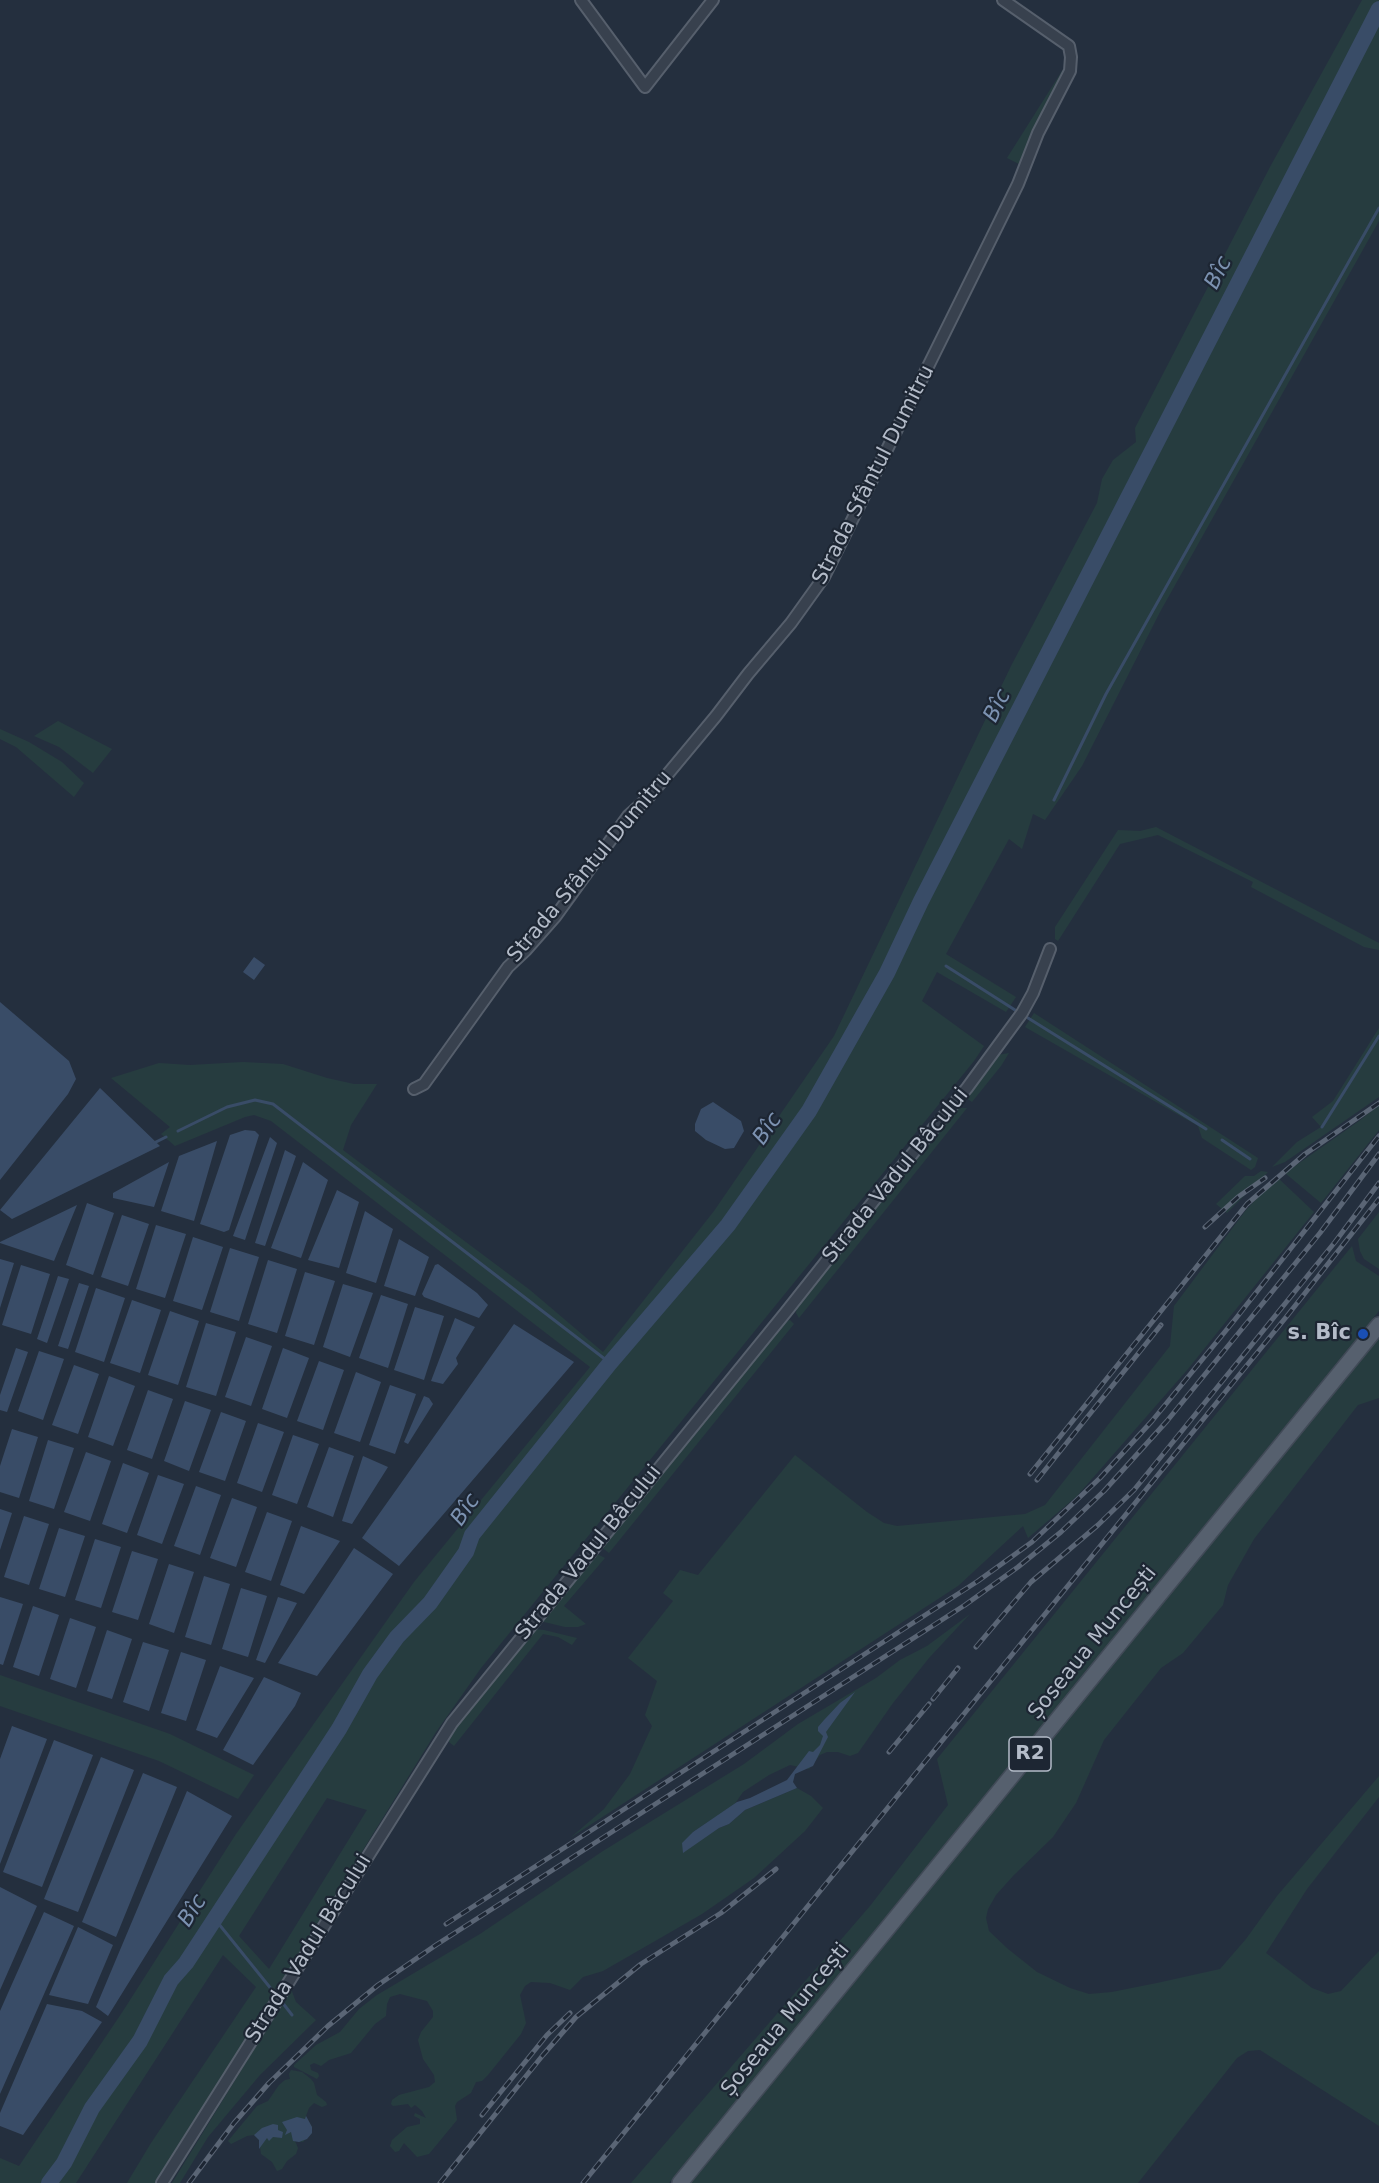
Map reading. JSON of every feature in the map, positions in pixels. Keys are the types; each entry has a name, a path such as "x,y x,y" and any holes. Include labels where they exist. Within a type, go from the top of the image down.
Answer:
{"main road":[{"name":"Șoseaua Muncești","path":"680,2183 1379,1324"}],"street":[{"path":"581,0 645,87 713,0"},
{"name":"Strada Sfântul Dumitru","path":"414,1089 424,1084 508,967 555,916 628,816 647,798 716,716 797,615 824,577 986,251 1018,184 1038,133 1070,71 1069,46 1003,0"},
{"name":"Strada Vadul Bâcului","path":"162,2183 452,1723 973,1080 1022,1013 1033,993 1050,949"}],"green space":[{"path":"1362,0 1379,0 1379,221 1160,612 1082,766 1045,820 1033,814 1022,849 1009,839 946,954 1016,997 1006,1012 937,972 922,1001 984,1046 481,1668 436,1732 157,2183 127,2183 151,2143 256,1987 223,1955 76,2183 0,2183 0,2158 19,2166 123,2011 236,1834 414,1582 590,1367 271,1121 254,1115 245,1117 175,1146 161,1134 170,1127 111,1078 159,1063 190,1065 243,1062 283,1064 354,1084 377,1084 351,1125 343,1150 530,1290 603,1352 714,1211 834,1036 1011,666 1097,503 1102,479 1113,460 1136,442 1135,428 1270,167","holes":["327,1798 367,1810 269,1969 239,1936"]},
{"path":"1065,66 1019,164 1007,158"},
{"path":"58,721 112,749 93,773 59,747 34,736"},
{"path":"0,729 29,742 62,762 84,783 74,797 16,747 0,739"},
{"path":"1156,827 1379,943 1379,950 1364,947 1251,887 1253,882 1158,835 1120,844 1058,941 1055,939 1055,927 1118,830 1140,831"},
{"path":"1034,1013 1258,1158 1255,1167 1251,1170 1202,1138 1198,1126 1025,1027"},
{"path":"1379,1028 1379,1097 1285,1162 1272,1167 1297,1142 1321,1127 1312,1117 1333,1101"},
{"path":"1009,1053 972,1102 966,1098 998,1055"},
{"path":"1379,1105 1379,1130 1321,1203 1285,1173 1359,1121"},
{"path":"958,1108 967,1108 799,1318 796,1313 798,1303"},
{"path":"1261,1171 1268,1172 1227,1213 1216,1204 1245,1176 1254,1176"},
{"path":"1277,1177 1314,1212 1188,1369 1077,1496 1028,1538 1023,1526 958,1586 570,1838 604,1809 630,1774 652,1726 645,1715 657,1681 628,1658 673,1601 663,1593 680,1570 698,1575 795,1455 867,1512 884,1523 897,1526 1025,1514 1045,1505 1170,1346 1174,1306 1246,1210"},
{"path":"1379,1212 1379,1269 1364,1259 1358,1239"},
{"path":"1352,1246 1356,1261 1379,1276 1379,1311 669,2183 631,2183 870,1906 948,1805 937,1759"},
{"path":"790,1320 794,1324 609,1553 600,1546 781,1323"},
{"path":"1379,1335 1379,1398 1358,1405 1254,1539 1228,1585 1223,1605 1183,1653 1161,1668 1104,1740 1076,1803 1053,1837 996,1895 986,1918 989,1931 1037,1972 1070,1988 1089,1994 1112,1992 1220,1969 1246,1939 1277,1896 1379,1776 1379,1797 1307,1889 1266,1953 1312,1988 1328,1994 1341,1991 1379,1951 1379,2126 1260,2050 1248,2051 1237,2058 1138,2183 690,2183"},
{"path":"595,1553 605,1558 564,1606 586,1624 578,1627 565,1627 540,1621"},
{"path":"970,1614 929,1658 893,1703 858,1753 850,1756 838,1752 827,1752 820,1755 809,1769 790,1765 769,1775 743,1792 734,1805 693,1832 684,1845 685,1851 691,1845 729,1824 745,1810 797,1788 811,1796 823,1808 805,1831 754,1878 702,1914 603,1971 583,1977 570,1990 550,1983 531,1982 525,1986 520,1995 526,2023 521,2034 488,2075 482,2081 476,2082 471,2093 457,2102 455,2106 457,2120 429,2154 417,2157 404,2143 399,2151 395,2152 390,2146 392,2140 407,2127 420,2124 420,2119 414,2116 415,2113 426,2118 415,2105 411,2108 408,2104 393,2106 391,2104 392,2100 399,2095 429,2087 435,2082 434,2075 423,2059 418,2040 421,2032 433,2017 433,2011 427,2001 400,1994 390,1997 386,2016 375,2024 351,2053 329,2060 321,2066 314,2063 310,2065 311,2070 318,2073 317,2079 294,2067 316,2045 340,2032 359,2009 377,1995 480,1934 603,1851 744,1764 798,1724 876,1678 900,1660 927,1646"},
{"path":"534,1629 577,1638 572,1645 558,1637 543,1634 454,1746 449,1742 450,1733"},
{"path":"0,1675 170,1734 254,1775 238,1799 159,1761 0,1706"},
{"path":"291,1989 296,2002 316,2020 260,2075 208,2137 180,2183 172,2183"},
{"path":"291,2070 302,2072 311,2079 317,2095 327,2105 322,2107 314,2103 309,2108 306,2116 312,2127 312,2133 303,2142 295,2141 298,2148 296,2154 287,2161 282,2169 277,2171 272,2162 261,2154 259,2140 254,2135 231,2144 228,2141 257,2106 268,2101 279,2085 290,2079"}],"water":[{"path":"254,957 265,965 254,980 243,972"},
{"path":"0,1002 69,1061 76,1079 68,1094 0,1180"},
{"path":"100,1088 160,1146 12,1219 0,1210"},
{"path":"713,1102 741,1121 744,1131 734,1148 725,1149 706,1140 695,1131 695,1124 701,1109"},
{"path":"245,1130 255,1131 259,1135 229,1230 224,1232 200,1224 230,1135"},
{"path":"270,1137 277,1143 245,1240 233,1236"},
{"path":"217,1141 194,1221 161,1211 179,1156"},
{"path":"285,1150 296,1156 265,1246 255,1243"},
{"path":"169,1162 154,1207 113,1198 113,1193"},
{"path":"303,1162 328,1180 301,1258 271,1248"},
{"path":"337,1190 359,1202 339,1268 308,1260"},
{"path":"87,1203 114,1213 93,1275 66,1265"},
{"path":"77,1205 54,1261 0,1243 0,1242"},
{"path":"365,1211 393,1229 376,1283 346,1273"},
{"path":"122,1215 149,1224 128,1286 101,1277"},
{"path":"156,1225 186,1234 165,1298 136,1289"},
{"path":"193,1237 223,1247 202,1310 173,1301"},
{"path":"399,1239 429,1257 415,1296 384,1286"},
{"path":"230,1248 259,1257 239,1321 210,1312"},
{"path":"0,1259 14,1263 0,1308"},
{"path":"268,1260 297,1269 277,1333 248,1324"},
{"path":"438,1264 477,1293 488,1305 479,1318 424,1297 422,1294 435,1265"},
{"path":"21,1265 50,1274 31,1334 2,1325"},
{"path":"305,1272 335,1281 314,1345 285,1336"},
{"path":"58,1276 69,1279 47,1343 37,1339"},
{"path":"79,1283 89,1286 68,1349 58,1346"},
{"path":"343,1284 373,1293 350,1357 323,1347"},
{"path":"96,1288 125,1298 104,1362 75,1352"},
{"path":"381,1295 408,1304 388,1368 359,1358"},
{"path":"132,1300 161,1310 140,1373 110,1363"},
{"path":"415,1307 444,1316 424,1380 394,1370"},
{"path":"170,1311 199,1321 178,1385 148,1375"},
{"path":"455,1318 475,1327 456,1358 458,1364 443,1384 431,1381"},
{"path":"206,1323 236,1332 216,1396 186,1387"},
{"path":"514,1324 574,1362 399,1566 362,1538"},
{"path":"246,1337 272,1346 251,1406 225,1397"},
{"path":"16,1348 28,1352 7,1412 0,1410 0,1395"},
{"path":"283,1348 309,1358 287,1418 262,1409"},
{"path":"39,1351 64,1359 43,1420 18,1411"},
{"path":"319,1361 344,1370 323,1430 297,1421"},
{"path":"74,1365 99,1374 78,1434 52,1425"},
{"path":"356,1372 381,1382 360,1442 334,1433"},
{"path":"109,1376 135,1386 113,1446 88,1437"},
{"path":"390,1385 416,1394 395,1454 369,1445"},
{"path":"148,1390 173,1399 152,1459 127,1450"},
{"path":"424,1396 429,1398 433,1404 408,1444 404,1442"},
{"path":"185,1401 211,1410 189,1471 164,1461"},
{"path":"221,1412 246,1421 225,1481 199,1472"},
{"path":"258,1423 284,1432 262,1492 237,1483"},
{"path":"12,1429 38,1437 19,1498 0,1492 0,1466"},
{"path":"293,1435 319,1444 297,1504 272,1495"},
{"path":"48,1440 74,1448 54,1509 29,1501"},
{"path":"329,1447 354,1456 333,1517 307,1507"},
{"path":"86,1452 111,1461 90,1521 64,1512"},
{"path":"363,1456 388,1467 352,1524 342,1521"},
{"path":"123,1463 149,1473 127,1533 102,1524"},
{"path":"158,1475 184,1484 162,1544 137,1535"},
{"path":"196,1486 221,1495 200,1555 174,1546"},
{"path":"232,1498 257,1507 236,1567 210,1558"},
{"path":"0,1509 12,1513 0,1550"},
{"path":"267,1512 292,1521 271,1581 245,1572"},
{"path":"24,1516 49,1524 29,1585 4,1577"},
{"path":"301,1526 340,1541 304,1594 280,1585"},
{"path":"59,1528 85,1536 65,1597 39,1589"},
{"path":"95,1539 121,1547 101,1608 75,1600"},
{"path":"354,1548 393,1574 317,1676 278,1663"},
{"path":"132,1551 158,1559 138,1620 112,1612"},
{"path":"169,1564 194,1572 174,1633 149,1624"},
{"path":"204,1576 230,1584 211,1645 185,1637"},
{"path":"241,1588 267,1596 248,1657 222,1649"},
{"path":"0,1597 23,1604 3,1665 0,1664"},
{"path":"278,1597 297,1603 265,1663 256,1660"},
{"path":"33,1606 59,1615 39,1676 13,1667"},
{"path":"70,1618 96,1627 76,1688 50,1679"},
{"path":"107,1630 132,1639 112,1699 87,1691"},
{"path":"143,1642 169,1650 149,1711 123,1702"},
{"path":"181,1652 206,1660 186,1721 161,1713"},
{"path":"220,1666 254,1678 217,1738 196,1730"},
{"path":"264,1677 301,1693 295,1706 253,1765 223,1750"},
{"path":"855,1692 826,1732 828,1737 813,1766 795,1774 793,1782 797,1788 745,1810 729,1824 719,1828 683,1853 682,1843 693,1832 737,1802 787,1780 809,1751 813,1752 820,1745 823,1736 818,1731 818,1727 840,1703"},
{"path":"12,1726 47,1739 0,1864 0,1759"},
{"path":"54,1740 93,1755 42,1887 3,1872"},
{"path":"101,1757 134,1770 78,1912 44,1899"},
{"path":"143,1773 177,1787 116,1937 82,1922"},
{"path":"187,1791 232,1816 108,2016 96,2007"},
{"path":"0,1887 37,1906 0,1990"},
{"path":"44,1912 74,1926 0,2094 0,2011"},
{"path":"78,1927 113,1945 88,2004 49,1995"},
{"path":"47,2004 82,2011 102,2022 23,2135 0,2126 0,2113"},
{"path":"306,2116 312,2127 312,2133 307,2139 299,2142 293,2141 291,2132 285,2135 287,2130 282,2122 297,2117 305,2119"},
{"path":"273,2124 278,2125 278,2130 283,2132 282,2138 273,2137 269,2141 267,2138 259,2149 259,2140 254,2135 262,2128"}],"waterway":[{"name":"Bîc","path":"49,2183 64,2163 92,2108 140,2041 171,1980 186,1963 339,1729 370,1674 397,1637 430,1603 466,1552 472,1535 610,1363 728,1225 809,1111 887,973 921,901 1379,9"},
{"path":"1054,800 1106,694 1379,208"},
{"path":"946,966 1015,1010"},
{"path":"1028,1018 1206,1129"},
{"path":"1322,1127 1379,1036"},
{"path":"178,1131 227,1107 255,1100 273,1104 610,1363"},
{"path":"154,1143 166,1137"},
{"path":"1222,1140 1250,1159"},
{"path":"214,1918 272,1990"},
{"path":"282,2002 292,2015"}],"railway":[{"path":"1030,1474 1247,1204 1305,1154 1379,1103"},
{"path":"446,1924 978,1581 1032,1542 1100,1478 1152,1421 1379,1136"},
{"path":"189,2183 234,2123 269,2083 328,2026 378,1985 436,1945 965,1605 1018,1567 1061,1532 1104,1491 1167,1421 1320,1233 1379,1154"},
{"path":"1205,1227 1238,1197 1265,1178"},
{"path":"976,1647 1031,1582 1098,1525 1134,1490 1335,1242 1379,1183"},
{"path":"583,2183 1287,1316 1379,1199"},
{"path":"1037,1480 1161,1325"},
{"path":"933,1699 958,1668"},
{"path":"889,1752 929,1704"},
{"path":"440,2183 576,2017 641,1964 721,1913 776,1869"},
{"path":"482,2115 547,2035 570,2013"}],"place":[{"name":"s. Bîc","path":"1363,1334"}]}
